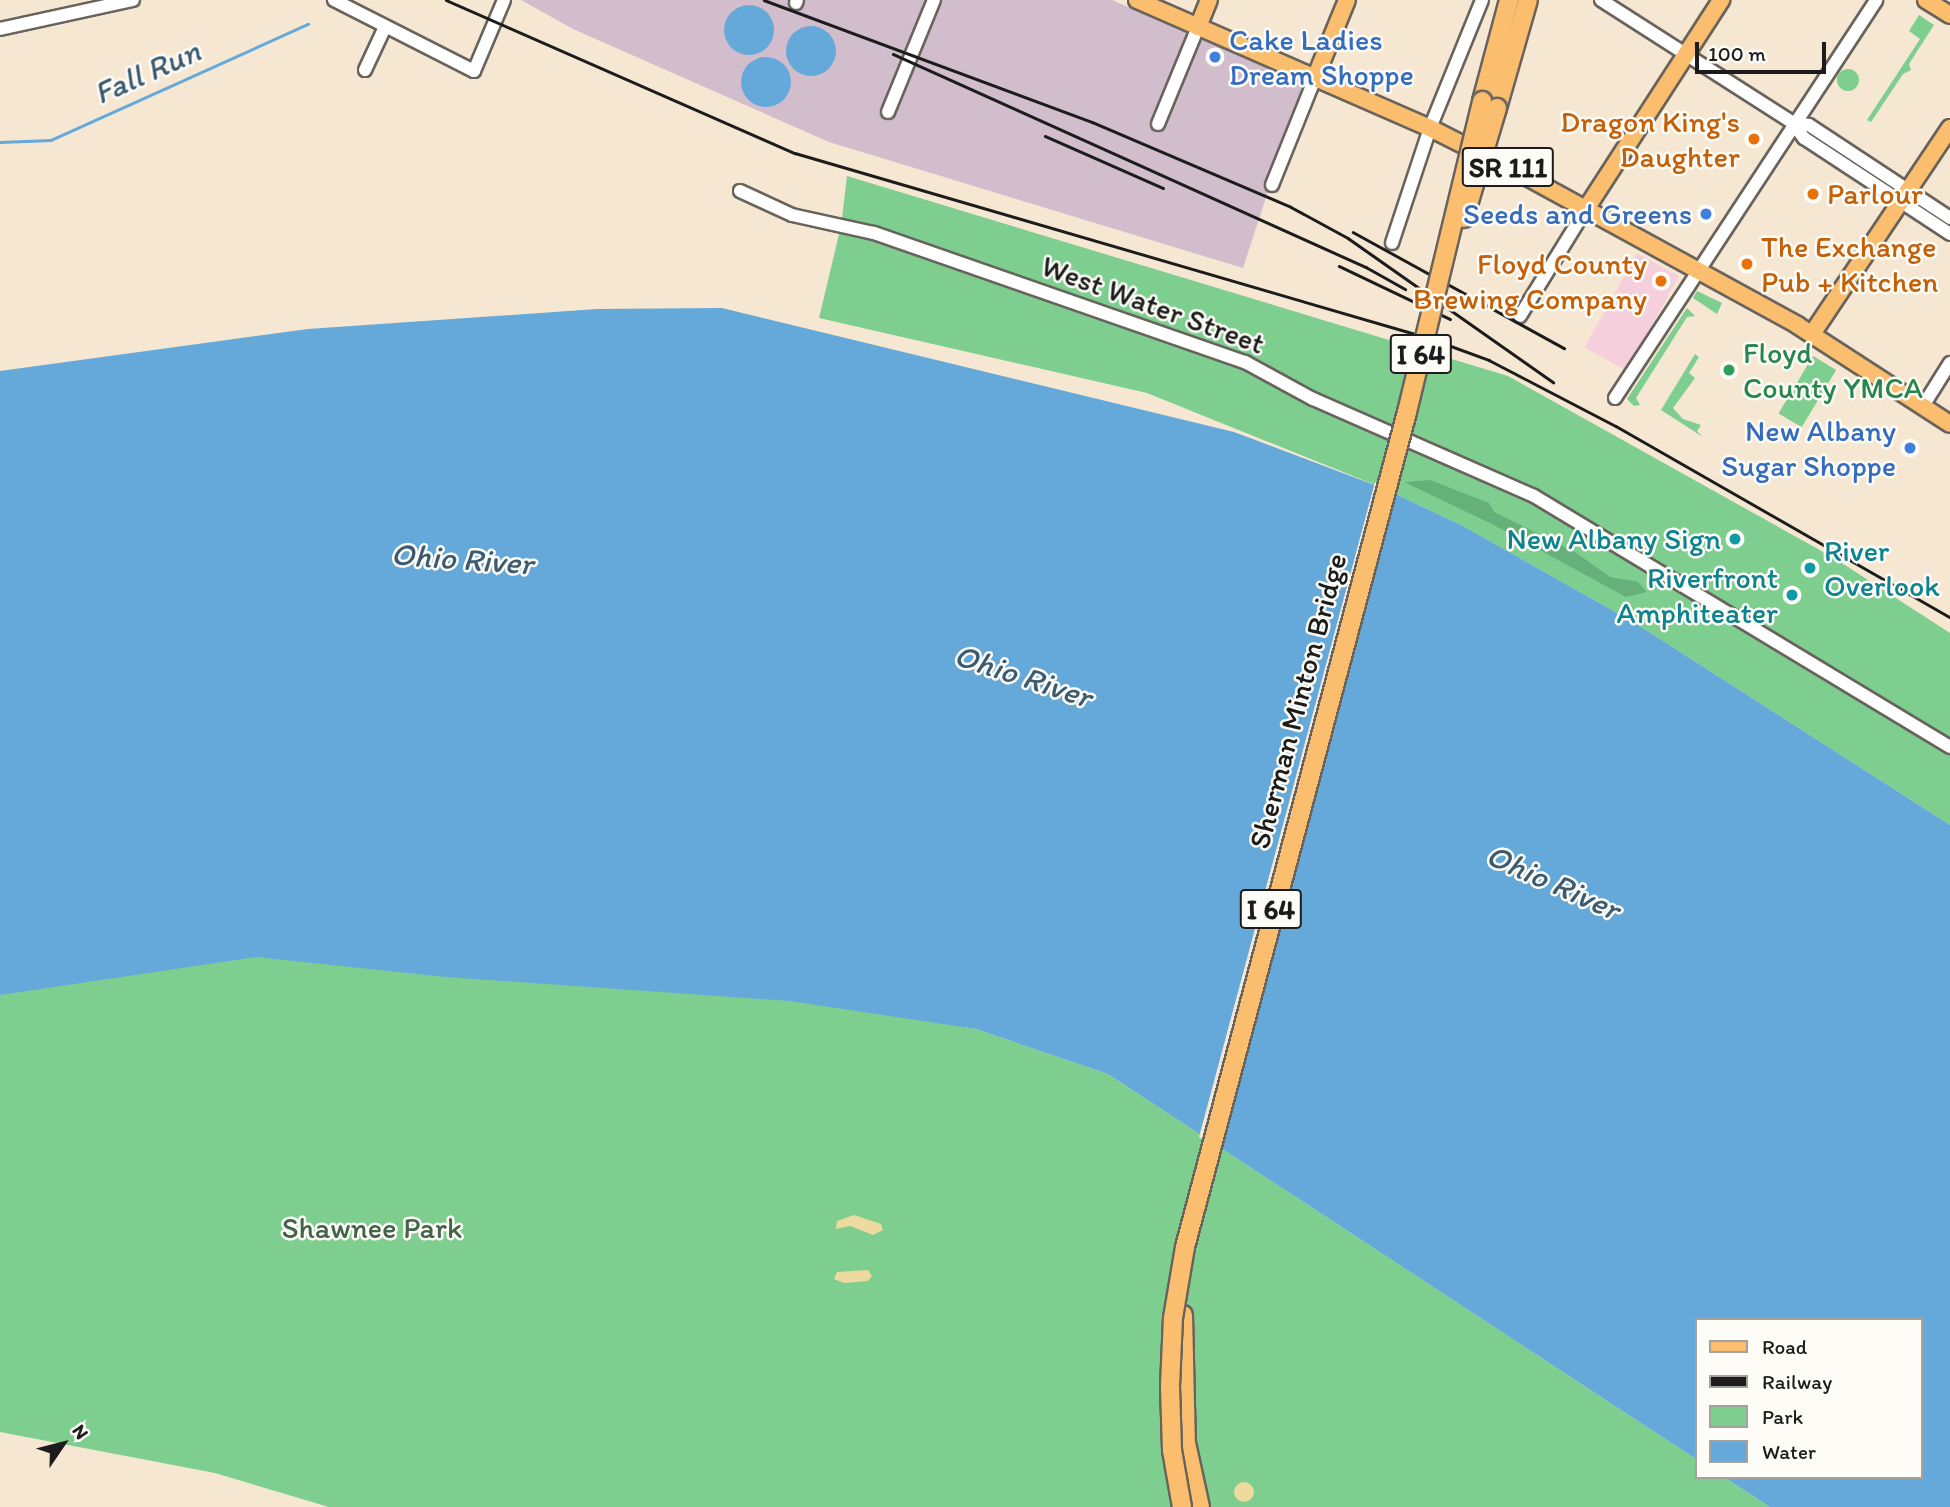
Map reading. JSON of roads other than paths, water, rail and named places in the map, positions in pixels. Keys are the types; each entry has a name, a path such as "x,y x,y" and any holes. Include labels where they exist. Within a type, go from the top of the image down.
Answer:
{"highway":[{"name":"I 64","path":"1485,103 1512,4"},
{"name":"I 64","path":"1485,103 1512,4"},
{"name":"Sherman Minton Bridge","path":"1200,1507 1186,1443 1182,1337 1184,1282 1197,1192 1403,418 1469,205 1485,103"},
{"name":"Sherman Minton Bridge","path":"1179,1507 1167,1447 1164,1373 1169,1309 1181,1247 1428,327 1451,210 1485,103"},
{"path":"1179,1507 1172,1450 1170,1386 1173,1318 1185,1247 1407,412 1485,103"}],"main road":[{"name":"SR 111","path":"1137,0 1430,128 1586,209 1807,331"},
{"path":"1198,27 1209,0"},
{"path":"1315,78 1347,0"},
{"path":"1586,209 1721,0"},
{"path":"1926,0 1950,15"},
{"path":"1950,128 1905,196 1807,331 1950,424"}],"street":[{"path":"0,29 133,0"},
{"path":"334,0 474,71 504,0"},
{"path":"888,112 934,0"},
{"path":"1392,243 1430,128 1482,0"},
{"path":"1601,0 1793,123 1804,138 1905,196 1950,218"},
{"path":"1615,398 1876,0"},
{"path":"365,70 386,27"},
{"path":"1158,124 1198,27"},
{"path":"1272,186 1315,78"},
{"name":"West Water Street","path":"740,191 792,215 874,233 1223,353 1312,399 1522,490 1574,519 1759,636 1950,747"},
{"path":"1905,196 1950,234"},
{"path":"1520,316 1586,209"},
{"path":"1923,406 1950,363"}],"water":[{"path":"749,5 767,12 774,30 767,48 749,55 731,48 724,30 731,12"},
{"path":"811,26 828,34 836,51 828,68 811,76 794,68 786,51 794,34"},
{"path":"766,57 783,65 791,82 783,99 766,107 749,99 741,82 749,65"},
{"name":"Ohio River","path":"722,308 1234,432 1385,489 1463,526 1635,623 1950,825 1950,1507 1770,1507 1727,1479 1922,1479 1922,1318 1694,1318 1694,1458 1108,1074 976,1029 790,1001 446,977 256,957 0,995 0,371 308,329 597,309"}],"waterway":[{"name":"Fall Run","path":"0,142 51,140 308,24"}],"railway":[{"path":"446,0 795,153 1429,338 1489,360 1616,426 1950,617"},
{"path":"764,0 1092,122 1291,207 1348,238 1553,382"},
{"path":"893,54 1366,267 1405,289"},
{"path":"1045,136 1163,188"},
{"path":"1353,232 1564,348"},
{"path":"1339,266 1450,319"}],"place":[{"name":"Cake Ladies Dream Shoppe","path":"1215,57"},
{"name":"Dragon King's Daughter","path":"1754,139"},
{"name":"Parlour","path":"1813,194"},
{"name":"Seeds and Greens","path":"1706,214"},
{"name":"The Exchange Pub + Kitchen","path":"1747,264"},
{"name":"Floyd County Brewing Company","path":"1661,281"},
{"name":"Floyd County YMCA","path":"1729,370"},
{"name":"New Albany Sugar Shoppe","path":"1910,448"},
{"name":"New Albany Sign","path":"1735,539"},
{"name":"River Overlook","path":"1810,568"},
{"name":"Riverfront Amphiteater","path":"1792,595"}],"park label":[{"name":"Shawnee Park","path":"372,1228"}]}
